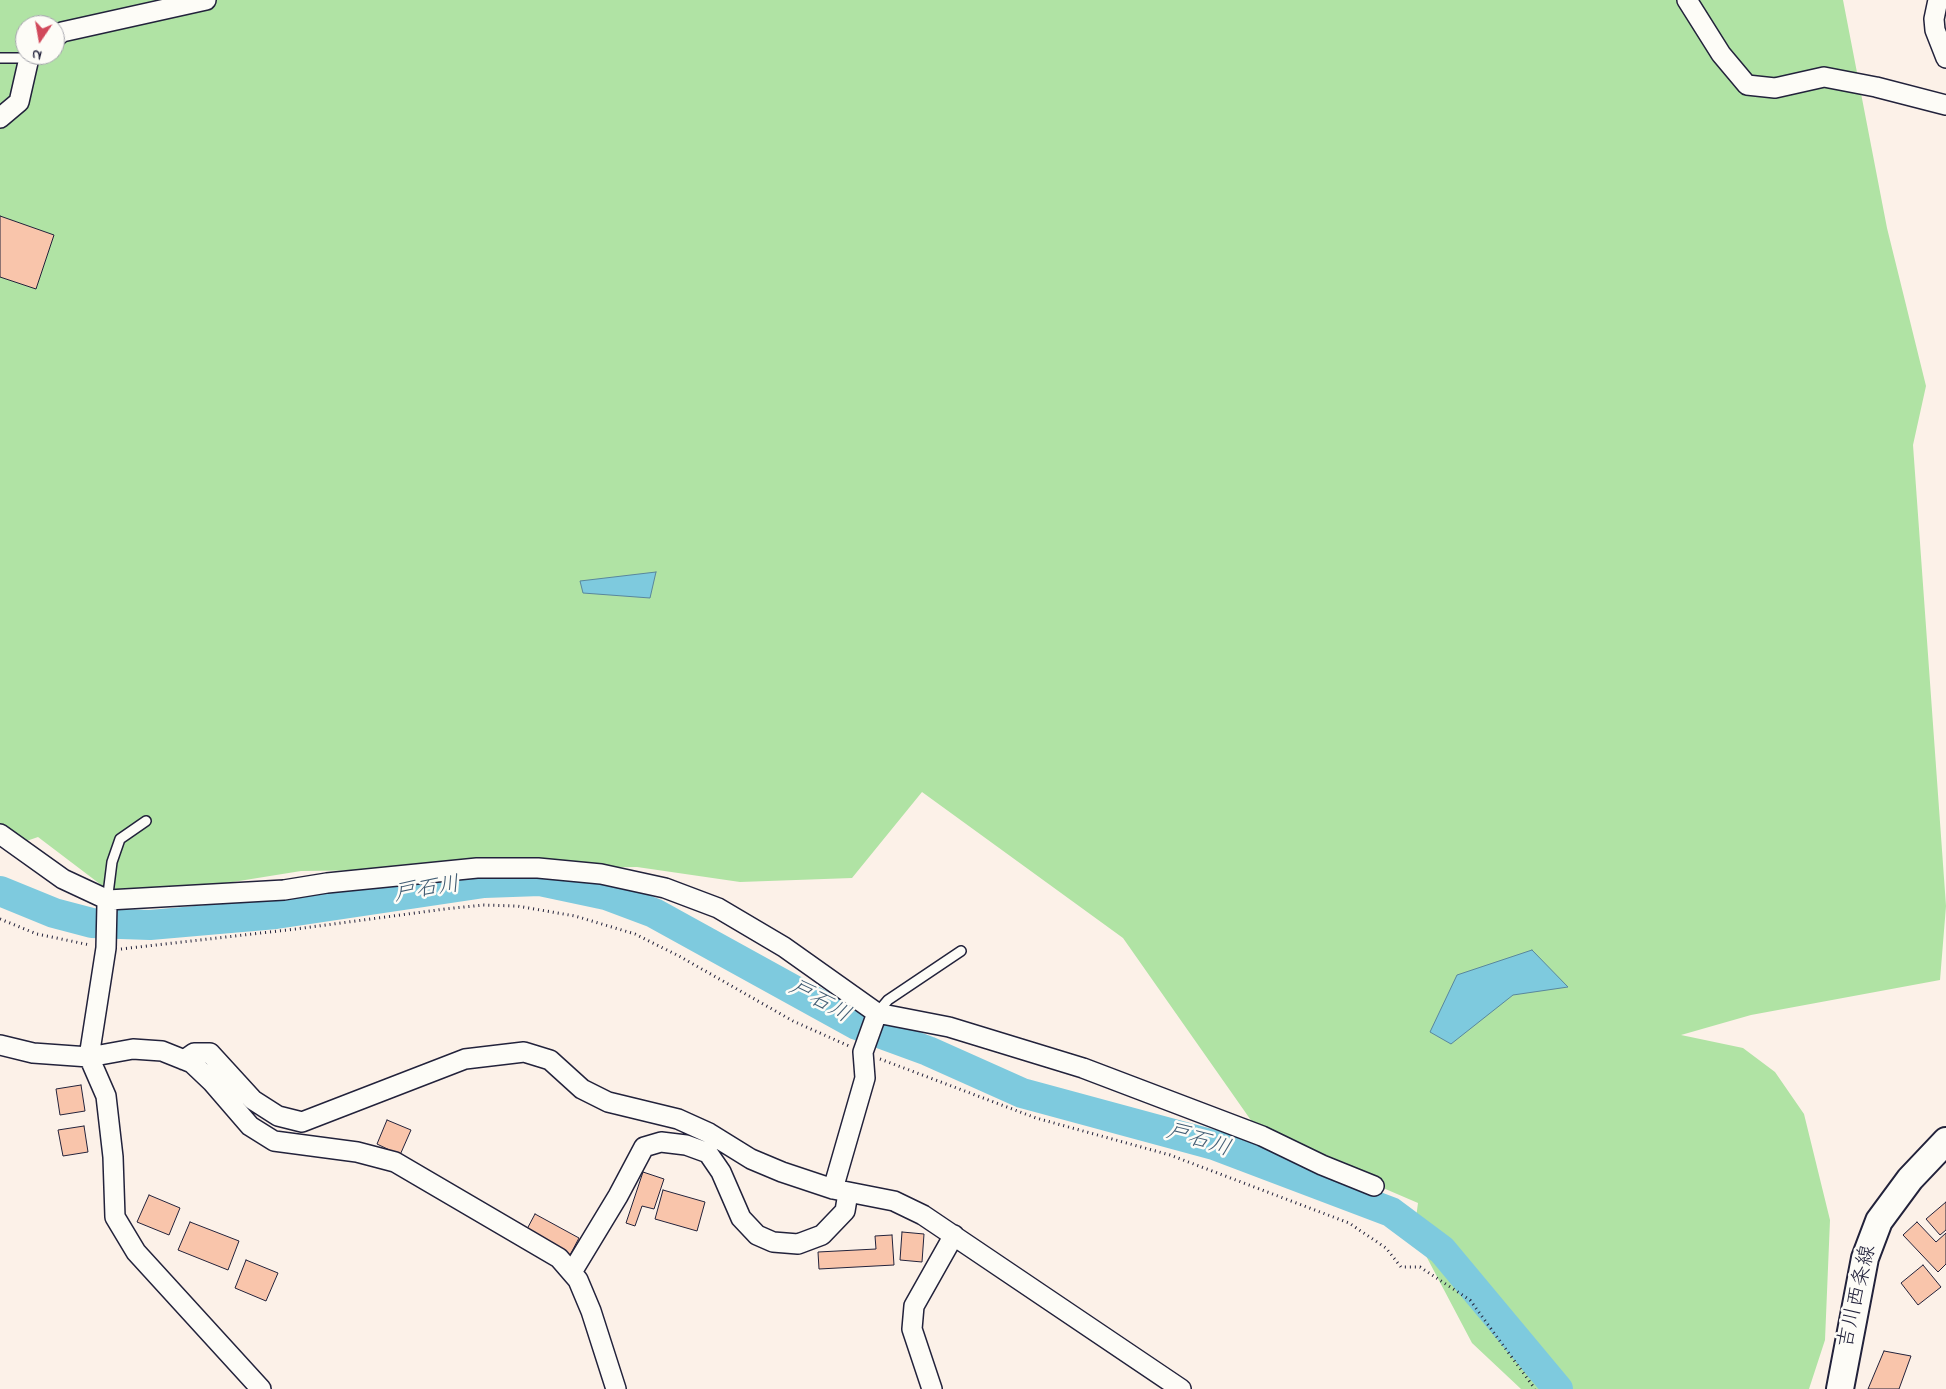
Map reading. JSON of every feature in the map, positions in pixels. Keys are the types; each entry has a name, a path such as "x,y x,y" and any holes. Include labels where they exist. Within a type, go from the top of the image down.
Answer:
{"main road":[{"name":"吉川西条線","path":"1840,1389 1865,1258 1879,1220 1910,1179 1946,1140"}],"street":[{"path":"65,31 206,0"},
{"path":"1687,0 1721,54 1747,85 1775,88 1824,78 1876,87 1946,106"},
{"path":"1938,0 1934,19 1935,30 1946,58"},
{"path":"0,118 18,102 29,65"},
{"path":"0,834 64,879 107,902 284,890 328,883 477,868 538,868 601,874 665,888 718,908 784,947 877,1013 949,1026 1083,1068 1262,1136 1322,1165 1374,1186"},
{"path":"107,902 106,946 90,1057 106,1096 113,1157 115,1217 136,1252 262,1389"},
{"path":"572,1272 618,1196 644,1147 661,1142 686,1145 708,1153 721,1172 742,1218 757,1235 773,1242 798,1244 822,1235 845,1211 840,1191 865,1078 863,1052 877,1013"},
{"path":"0,1045 33,1053 90,1057 133,1049 162,1051 192,1063 212,1082 250,1126 274,1140 357,1152 395,1162 559,1258 578,1280 591,1311 616,1389"},
{"path":"184,1060 194,1053 210,1053 253,1100 278,1116 302,1122 465,1059 524,1052 550,1060 582,1089 608,1102 678,1119 709,1133 751,1159 840,1191 894,1200 954,1235 1181,1389"},
{"path":"932,1389 912,1329 914,1306 954,1235"}],"lane":[{"path":"0,58 15,58"},
{"path":"107,902 112,862 120,839 146,822"},
{"path":"877,1013 888,1000 961,951"}],"path":[{"path":"0,919 37,934 124,949 483,905 517,906 575,916 635,934 679,956 793,1021 863,1052 1036,1118 1170,1155 1349,1222 1386,1248 1401,1267 1420,1267 1470,1300 1535,1389"}],"green space":[{"path":"0,0 1843,0 1887,228 1926,386 1913,445 1946,906 1940,980 1751,1015 1681,1035 1743,1048 1775,1072 1804,1114 1830,1220 1825,1340 1809,1389 1521,1389 1472,1343 1414,1233 1418,1203 1262,1136 1123,938 922,792 852,878 740,882 637,867 301,871 121,900 38,837 15,845 0,826"}],"water":[{"path":"656,572 650,598 583,593 580,581"},
{"path":"1532,950 1568,987 1513,995 1451,1044 1430,1032 1457,975"}],"building":[{"path":"0,216 54,235 36,289 0,277"},
{"path":"81,1085 85,1111 60,1115 56,1089"},
{"path":"387,1120 411,1130 400,1155 377,1144"},
{"path":"84,1126 88,1152 63,1156 58,1130"},
{"path":"643,1172 664,1179 654,1209 642,1206 635,1226 626,1223"},
{"path":"663,1190 705,1202 697,1231 655,1219"},
{"path":"149,1195 180,1208 169,1235 137,1222"},
{"path":"1946,1202 1946,1230 1940,1235 1926,1219"},
{"path":"535,1214 579,1238 570,1255 526,1231"},
{"path":"190,1222 239,1241 228,1270 178,1250"},
{"path":"1917,1222 1936,1242 1946,1233 1946,1264 1938,1272 1903,1235"},
{"path":"902,1232 924,1234 922,1262 900,1260"},
{"path":"892,1235 894,1265 819,1269 818,1252 876,1249 875,1236"},
{"path":"246,1260 278,1273 266,1301 235,1288"},
{"path":"1923,1265 1941,1287 1918,1305 1901,1283"},
{"path":"1884,1351 1911,1356 1899,1389 1868,1389"}],"waterway":[{"name":"戸石川","path":"0,891 54,913 92,923 150,925 276,914 484,883 540,881 606,895 654,913 857,1025 928,1051 1022,1093 1214,1145 1391,1212 1442,1250 1558,1389"}]}
